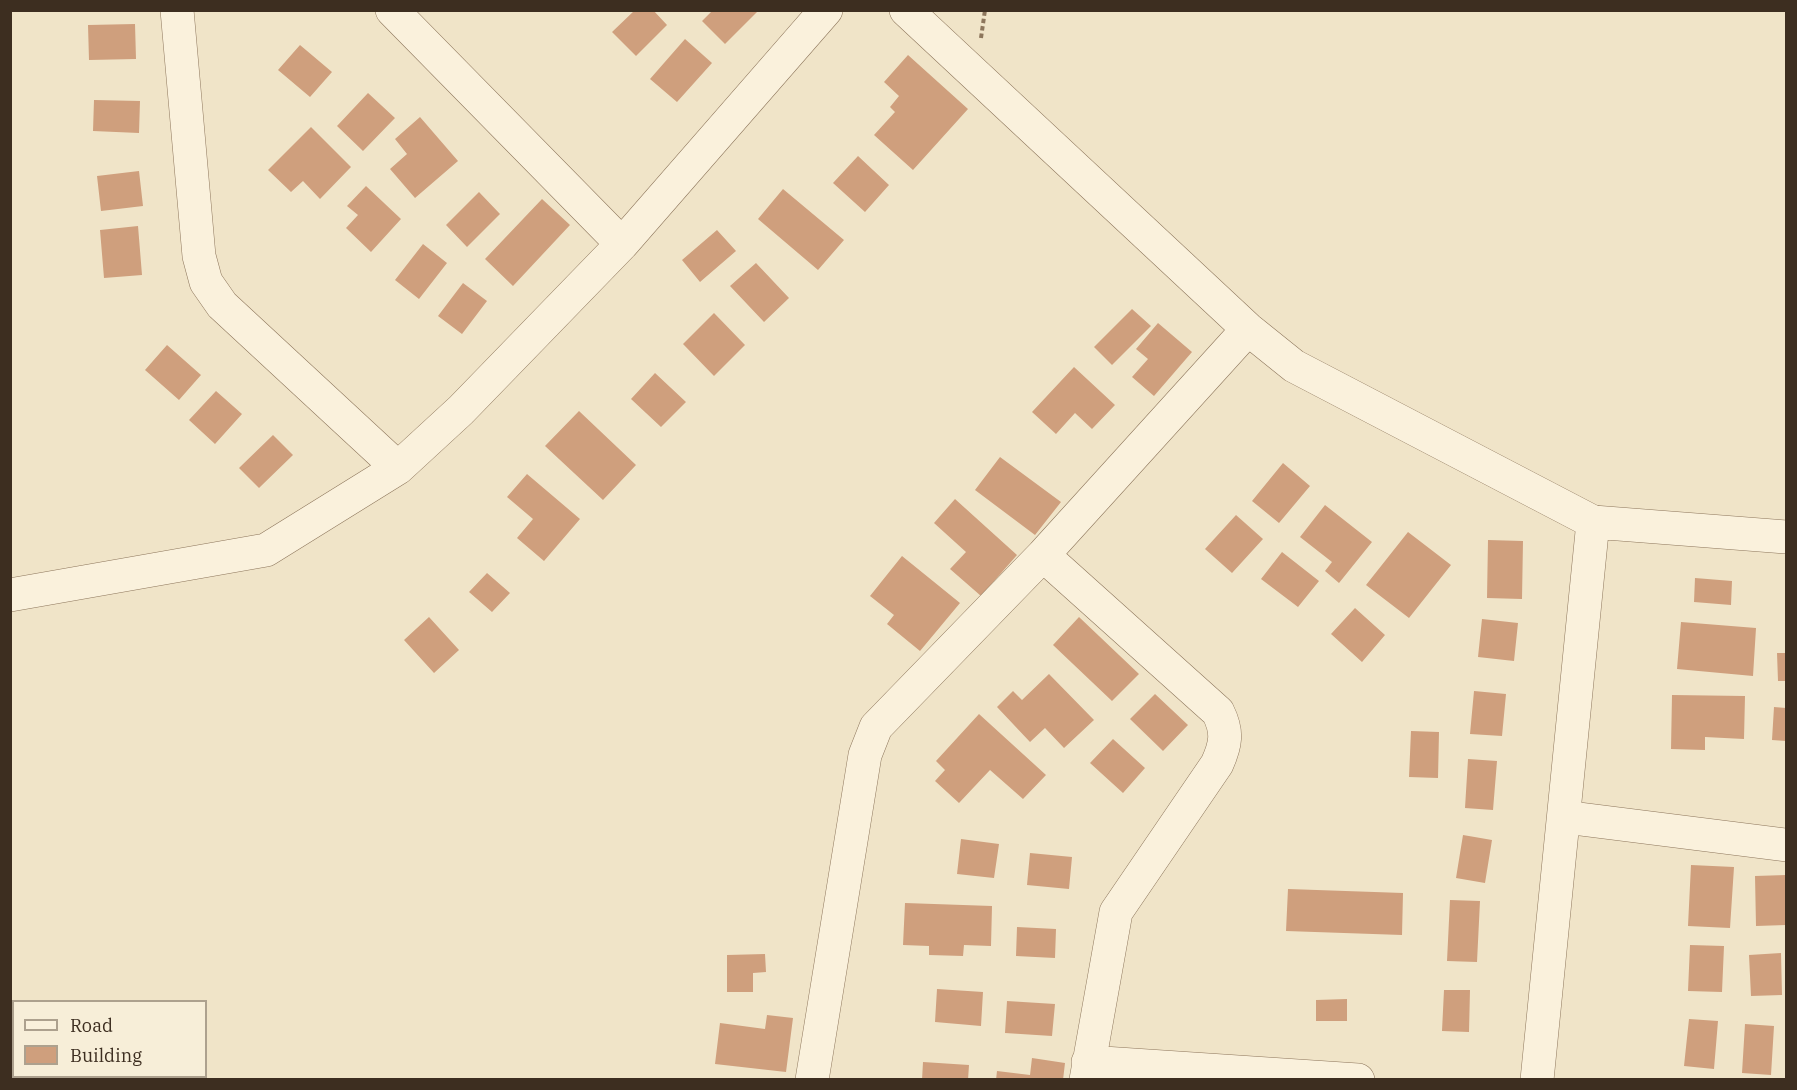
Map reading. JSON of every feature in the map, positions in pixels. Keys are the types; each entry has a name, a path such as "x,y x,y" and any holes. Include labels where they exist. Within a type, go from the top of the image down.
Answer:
{"street":[{"path":"177,10 199,256 206,282 222,305 398,468"},
{"path":"392,10 622,244"},
{"path":"10,595 266,550 398,468 461,410 622,244 826,10"},
{"path":"906,10 1248,330 1294,366 1593,522 1786,537"},
{"path":"812,1080 865,755 876,727 1043,555 1248,330"},
{"path":"1537,1080 1593,522"},
{"path":"1043,555 1218,712 1226,727 1226,745 1217,764 1116,912 1087,1071 1358,1080"},
{"path":"1564,817 1786,845"}],"building":[{"path":"635,10 653,10 667,25 636,56 612,32"},
{"path":"713,10 759,10 725,44 702,21"},
{"path":"135,24 136,59 89,60 88,25"},
{"path":"685,39 712,63 677,102 650,79"},
{"path":"300,45 332,72 310,97 278,70"},
{"path":"908,55 968,109 913,170 874,135 895,112 890,107 899,96 884,82"},
{"path":"368,93 395,118 363,151 337,126"},
{"path":"94,100 140,101 139,133 93,131"},
{"path":"420,117 458,161 415,198 390,169 407,154 395,139"},
{"path":"311,127 351,167 320,199 303,181 291,192 268,170"},
{"path":"858,156 889,185 865,212 833,183"},
{"path":"139,171 143,206 101,211 97,176"},
{"path":"366,186 401,219 371,252 346,228 358,215 347,206"},
{"path":"783,189 844,240 818,270 758,219"},
{"path":"479,192 500,214 467,247 446,225"},
{"path":"542,199 570,225 513,286 485,259"},
{"path":"138,226 142,275 104,278 100,230"},
{"path":"717,230 736,251 700,282 682,260"},
{"path":"423,244 447,263 419,299 395,280"},
{"path":"756,263 789,298 764,322 730,286"},
{"path":"463,283 487,301 462,334 438,316"},
{"path":"1132,309 1151,326 1112,365 1094,347"},
{"path":"714,313 745,345 714,376 683,344"},
{"path":"1158,323 1192,352 1154,396 1132,377 1148,359 1136,349"},
{"path":"167,345 201,375 179,400 145,370"},
{"path":"1074,367 1115,405 1092,429 1075,413 1056,434 1032,412"},
{"path":"655,373 686,402 661,427 631,399"},
{"path":"216,391 242,414 215,444 189,420"},
{"path":"579,411 636,465 603,500 545,446"},
{"path":"273,435 293,455 259,488 239,468"},
{"path":"1000,457 1061,502 1035,535 975,490"},
{"path":"1283,463 1310,486 1279,523 1252,501"},
{"path":"527,474 580,519 544,561 517,538 533,519 507,497"},
{"path":"955,499 1017,555 981,596 950,569 966,552 934,523"},
{"path":"1325,505 1372,542 1339,583 1325,571 1332,562 1300,537"},
{"path":"1236,515 1263,539 1232,573 1205,549"},
{"path":"1408,532 1451,565 1409,618 1366,585"},
{"path":"1488,540 1523,541 1522,599 1487,598"},
{"path":"1282,552 1319,581 1298,607 1261,579"},
{"path":"902,556 960,603 920,651 887,624 894,615 870,596"},
{"path":"487,573 510,593 492,612 469,592"},
{"path":"1695,578 1732,581 1731,605 1694,602"},
{"path":"1355,608 1385,635 1362,662 1331,634"},
{"path":"429,617 459,650 434,673 404,640"},
{"path":"1079,617 1139,674 1112,701 1053,645"},
{"path":"1482,619 1518,623 1514,661 1478,657"},
{"path":"1681,622 1756,628 1753,676 1677,669"},
{"path":"1777,653 1786,653 1786,681 1778,681"},
{"path":"1049,674 1094,720 1064,748 1045,728 1030,742 997,707 1013,691 1022,700"},
{"path":"1474,691 1506,694 1502,736 1470,734"},
{"path":"1155,694 1188,725 1163,751 1130,719"},
{"path":"1672,695 1745,696 1744,739 1705,737 1705,750 1671,749"},
{"path":"1774,707 1786,708 1786,741 1772,740"},
{"path":"979,714 1046,775 1023,799 990,770 959,803 935,781 945,770 936,761"},
{"path":"1411,731 1439,732 1438,778 1409,777"},
{"path":"1113,739 1145,768 1123,793 1090,763"},
{"path":"1468,759 1497,761 1493,810 1465,808"},
{"path":"1463,835 1492,840 1485,883 1456,878"},
{"path":"961,839 999,844 994,878 957,874"},
{"path":"1030,853 1072,857 1069,889 1027,885"},
{"path":"1691,865 1734,867 1730,928 1688,926"},
{"path":"1786,875 1786,925 1756,926 1755,876"},
{"path":"1288,889 1403,893 1402,935 1286,931"},
{"path":"1450,900 1480,901 1477,962 1447,961"},
{"path":"905,903 992,906 991,946 964,945 963,956 929,955 929,946 903,945"},
{"path":"1017,927 1056,929 1055,958 1016,956"},
{"path":"1690,945 1724,946 1722,992 1688,991"},
{"path":"1781,953 1782,995 1751,996 1749,955"},
{"path":"765,954 766,972 753,973 753,992 727,992 727,955"},
{"path":"937,989 983,992 981,1026 935,1022"},
{"path":"1444,990 1470,990 1469,1032 1442,1031"},
{"path":"1347,999 1347,1021 1316,1021 1316,1000"},
{"path":"1007,1001 1055,1004 1052,1036 1005,1033"},
{"path":"767,1015 793,1018 786,1072 715,1064 720,1023 765,1029"},
{"path":"1689,1019 1718,1021 1714,1069 1684,1066"},
{"path":"1745,1024 1774,1026 1771,1075 1742,1073"},
{"path":"1032,1058 1065,1063 1063,1080 996,1080 997,1071 1030,1075"},
{"path":"923,1062 969,1065 968,1080 922,1080"}]}
